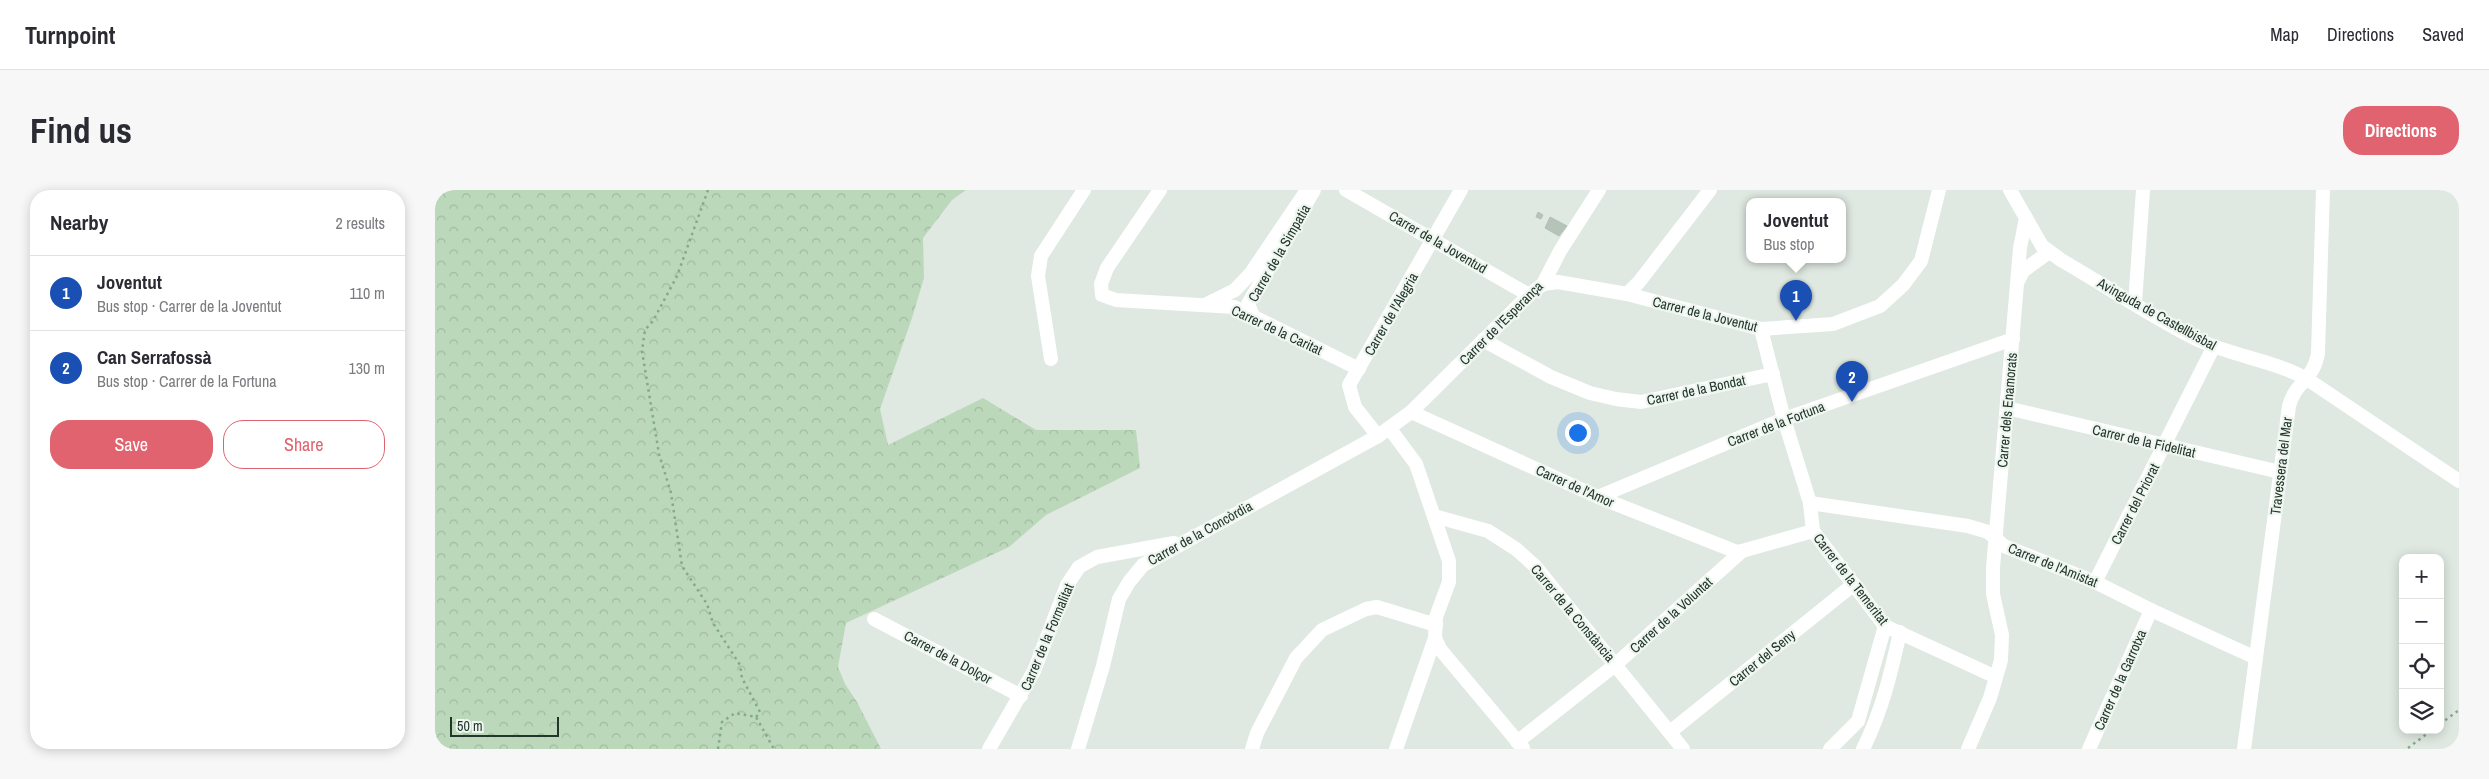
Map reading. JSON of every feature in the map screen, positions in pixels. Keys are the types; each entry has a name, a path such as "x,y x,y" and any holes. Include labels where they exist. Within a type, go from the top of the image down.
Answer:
{"street":[{"path":"1051,359 1038,276 1041,256 1084,190"},
{"name":"Carrer de la Caritat","path":"1160,190 1107,268 1101,284 1102,295 1116,300 1234,307 1359,370"},
{"name":"Carrer de la Simpatia","path":"1207,304 1235,290 1251,273 1307,190"},
{"name":"Carrer de la Simpatia","path":"1253,316 1248,304 1314,190"},
{"name":"Carrer de la Joventud","path":"1346,190 1529,295"},
{"name":"Carrer de l'Alegria","path":"1396,749 1435,631 1436,617 1449,582 1449,561 1417,464 1355,407 1350,396 1349,385 1461,190"},
{"name":"Carrer de l'Esperança","path":"1384,432 1411,412 1529,295 1543,284 1560,251 1599,190"},
{"path":"1627,294 1710,190"},
{"name":"Carrer de la Joventut","path":"1543,284 1558,282 1627,294 1761,329 1833,324 1881,306 1903,285 1921,260 1939,190"},
{"name":"Avinguda de Castellbisbal","path":"2010,190 2042,246 2049,252 2197,339 2293,371 2459,481"},
{"path":"2135,303 2143,190"},
{"name":"Travessera del Mar","path":"2244,749 2292,392 2307,379 2316,363 2318,353 2323,190"},
{"name":"Carrer dels Enamorats","path":"1968,749 1990,698 2001,660 2002,635 1993,594 1993,568 1997,539 2020,248 2026,218"},
{"path":"2017,282 2023,271 2049,252"},
{"name":"Carrer de la Temeritat","path":"1761,329 1784,418 1810,504 1813,531 1885,626 1996,677"},
{"name":"Carrer de la Fortuna","path":"1598,497 1784,418 2013,339"},
{"name":"Carrer de la Bondat","path":"1483,340 1551,377 1590,393 1641,402 1773,374"},
{"name":"Carrer del Priorat","path":"2095,582 2214,346"},
{"name":"Carrer de la Fidelitat","path":"2007,408 2280,472"},
{"name":"Carrer de l'Amor","path":"1411,412 1598,497 1737,552 1743,551"},
{"name":"Carrer de la Concòrdia","path":"1078,749 1103,666 1119,599 1129,582 1143,565 1384,432"},
{"name":"Carrer de l'Amistat","path":"1810,504 1968,526 1988,532 2005,546 2095,582 2256,658"},
{"name":"Carrer de la Constància","path":"1434,516 1488,531 1516,549 1535,566 1683,749"},
{"name":"Carrer de la Voluntat","path":"1520,745 1743,551 1813,531"},
{"name":"Carrer de la Formalitat","path":"989,749 1034,671 1067,586 1079,567 1097,557 1185,541"},
{"name":"Carrer del Seny","path":"1670,732 1854,584"},
{"path":"1252,749 1257,733 1296,658 1322,630 1366,610 1377,608 1435,631 1441,649 1520,745"},
{"name":"Carrer de la Garrotxa","path":"2089,749 2151,610"},
{"name":"Carrer de la Dolçor","path":"874,619 1021,696"},
{"path":"1830,749 1858,721 1885,626"},
{"path":"1863,749 1876,723 1889,684 1900,632"}],"path":[{"path":"708,190 677,276 653,321 645,330 642,351 659,454 671,493 682,566 707,604 713,623 741,665 742,678 760,712 756,717"},
{"path":"2444,721 2459,710"},
{"path":"718,749 722,722 729,715 735,713 756,717 774,749"},
{"path":"2408,748 2427,734"}],"green space":[{"path":"435,190 966,190 952,200 923,238 924,278 880,409 888,445 983,398 1036,430 1136,430 1140,468 1046,515 1009,547 846,623 838,667 845,684 857,702 881,749 435,749"}],"building":[{"path":"1538,212 1543,215 1541,219 1536,217"},
{"path":"1550,217 1567,226 1559,236 1545,228"}],"place":[{"name":"Joventut","path":"1796,321"},
{"name":"Can Serrafossà","path":"1852,402"}]}
